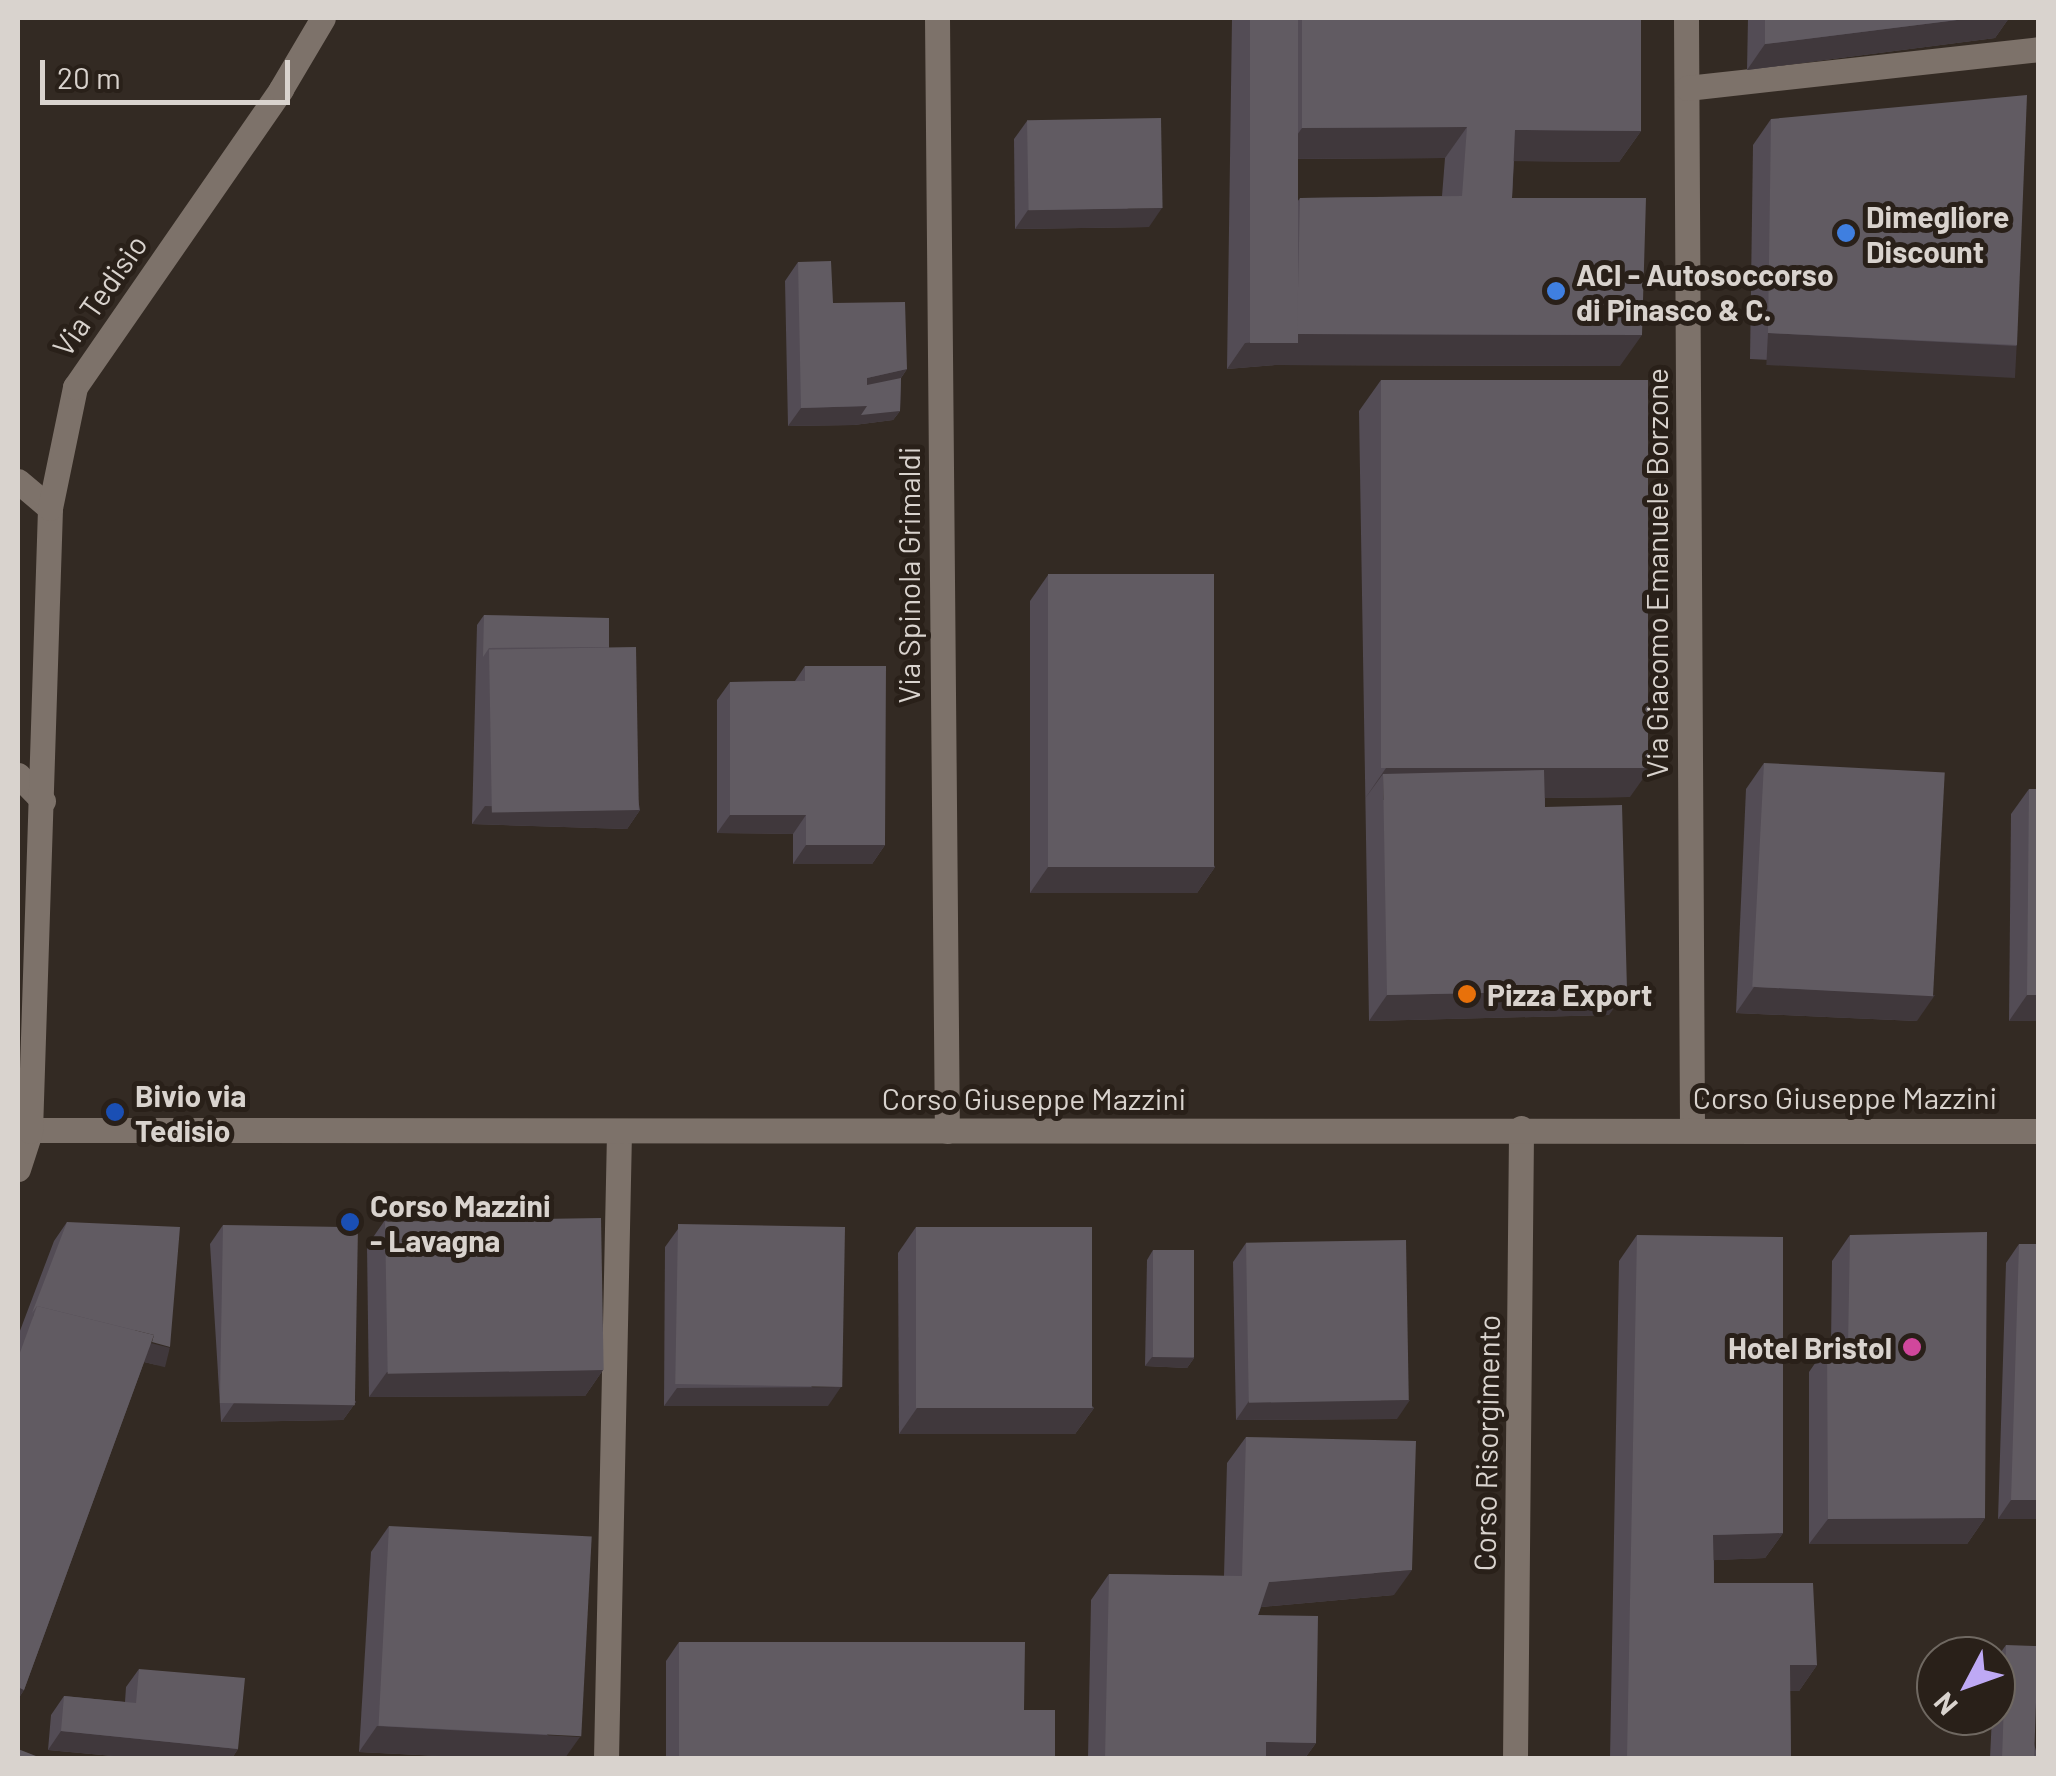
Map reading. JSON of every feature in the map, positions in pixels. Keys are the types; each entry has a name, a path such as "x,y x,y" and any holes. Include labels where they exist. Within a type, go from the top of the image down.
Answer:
{"street":[{"name":"Via Tedisio","path":"18,1168 24,1130 44,801 50,508 75,387 281,89 323,18"},
{"name":"Via Spinola Grimaldi","path":"937,18 946,1132"},
{"name":"Via Giacomo Emanuele Borzone","path":"1686,18 1692,1128"},
{"path":"1687,88 2038,49"},
{"path":"18,481 50,508"},
{"path":"18,774 44,801"},
{"name":"Corso Risorgimento","path":"1515,1758 1521,1128"},
{"name":"Corso Giuseppe Mazzini","path":"24,1130 2038,1131"},
{"path":"606,1758 619,1131"}],"building":[{"path":"1250,18 1298,18 1298,343 1250,343"},
{"path":"1302,18 1641,18 1641,131 1515,130 1512,198 1646,198 1642,335 1297,334 1300,198 1462,196 1467,127 1302,128"},
{"path":"1765,18 1973,18 1765,44"},
{"path":"2027,95 2017,345 1768,333 1771,119"},
{"path":"1161,118 1163,208 1029,210 1027,120"},
{"path":"831,261 833,303 905,302 907,369 867,378 867,406 801,408 798,262"},
{"path":"901,378 900,411 861,415 867,406 867,385"},
{"path":"1381,380 1648,380 1648,768 1381,768"},
{"path":"1048,574 1214,574 1214,867 1048,867"},
{"path":"484,615 609,618 609,647 489,648 483,657"},
{"path":"636,647 639,810 492,813 489,650"},
{"path":"805,666 886,666 885,845 806,845 806,815 730,815 730,682 805,681"},
{"path":"1764,763 1945,772 1933,996 1752,987"},
{"path":"1544,770 1545,807 1622,805 1627,990 1387,995 1383,774"},
{"path":"2029,789 2038,789 2038,995 2027,995"},
{"path":"601,1218 604,1370 388,1374 385,1222"},
{"path":"67,1222 180,1227 170,1347 152,1342 154,1335 37,1306 32,1313"},
{"path":"678,1224 845,1227 842,1387 675,1384"},
{"path":"223,1225 358,1227 355,1405 220,1403"},
{"path":"916,1227 1092,1227 1092,1408 916,1408"},
{"path":"1987,1232 1985,1518 1828,1519 1827,1346 1848,1346 1850,1235"},
{"path":"1637,1235 1783,1237 1783,1533 1713,1535 1714,1583 1813,1583 1817,1665 1790,1665 1791,1758 1627,1758"},
{"path":"1406,1240 1409,1400 1249,1403 1246,1243"},
{"path":"2019,1244 2038,1244 2038,1500 2011,1500"},
{"path":"1153,1250 1194,1250 1194,1357 1153,1357"},
{"path":"37,1306 154,1335 24,1690 18,1687 18,1358"},
{"path":"1246,1437 1416,1441 1412,1570 1269,1582 1258,1615 1318,1616 1316,1743 1266,1742 1266,1758 1105,1758 1109,1574 1242,1576"},
{"path":"389,1526 592,1537 581,1736 379,1726"},
{"path":"679,1642 1025,1642 1024,1710 1055,1710 1055,1758 679,1758"},
{"path":"2016,1645 2038,1646 2034,1758 2002,1758 2003,1736 2016,1736"},
{"path":"139,1669 245,1678 238,1749 61,1731 64,1696 136,1703"},
{"path":"18,1749 41,1758 18,1758"}],"place":[{"name":"Dimegliore Discount","path":"1846,233"},
{"name":"ACI - Autosoccorso di Pinasco & C.","path":"1556,291"},
{"name":"Pizza Export","path":"1467,994"},
{"name":"Bivio via Tedisio","path":"115,1112"},
{"name":"Corso Mazzini - Lavagna","path":"350,1222"},
{"name":"Hotel Bristol","path":"1912,1347"}]}
